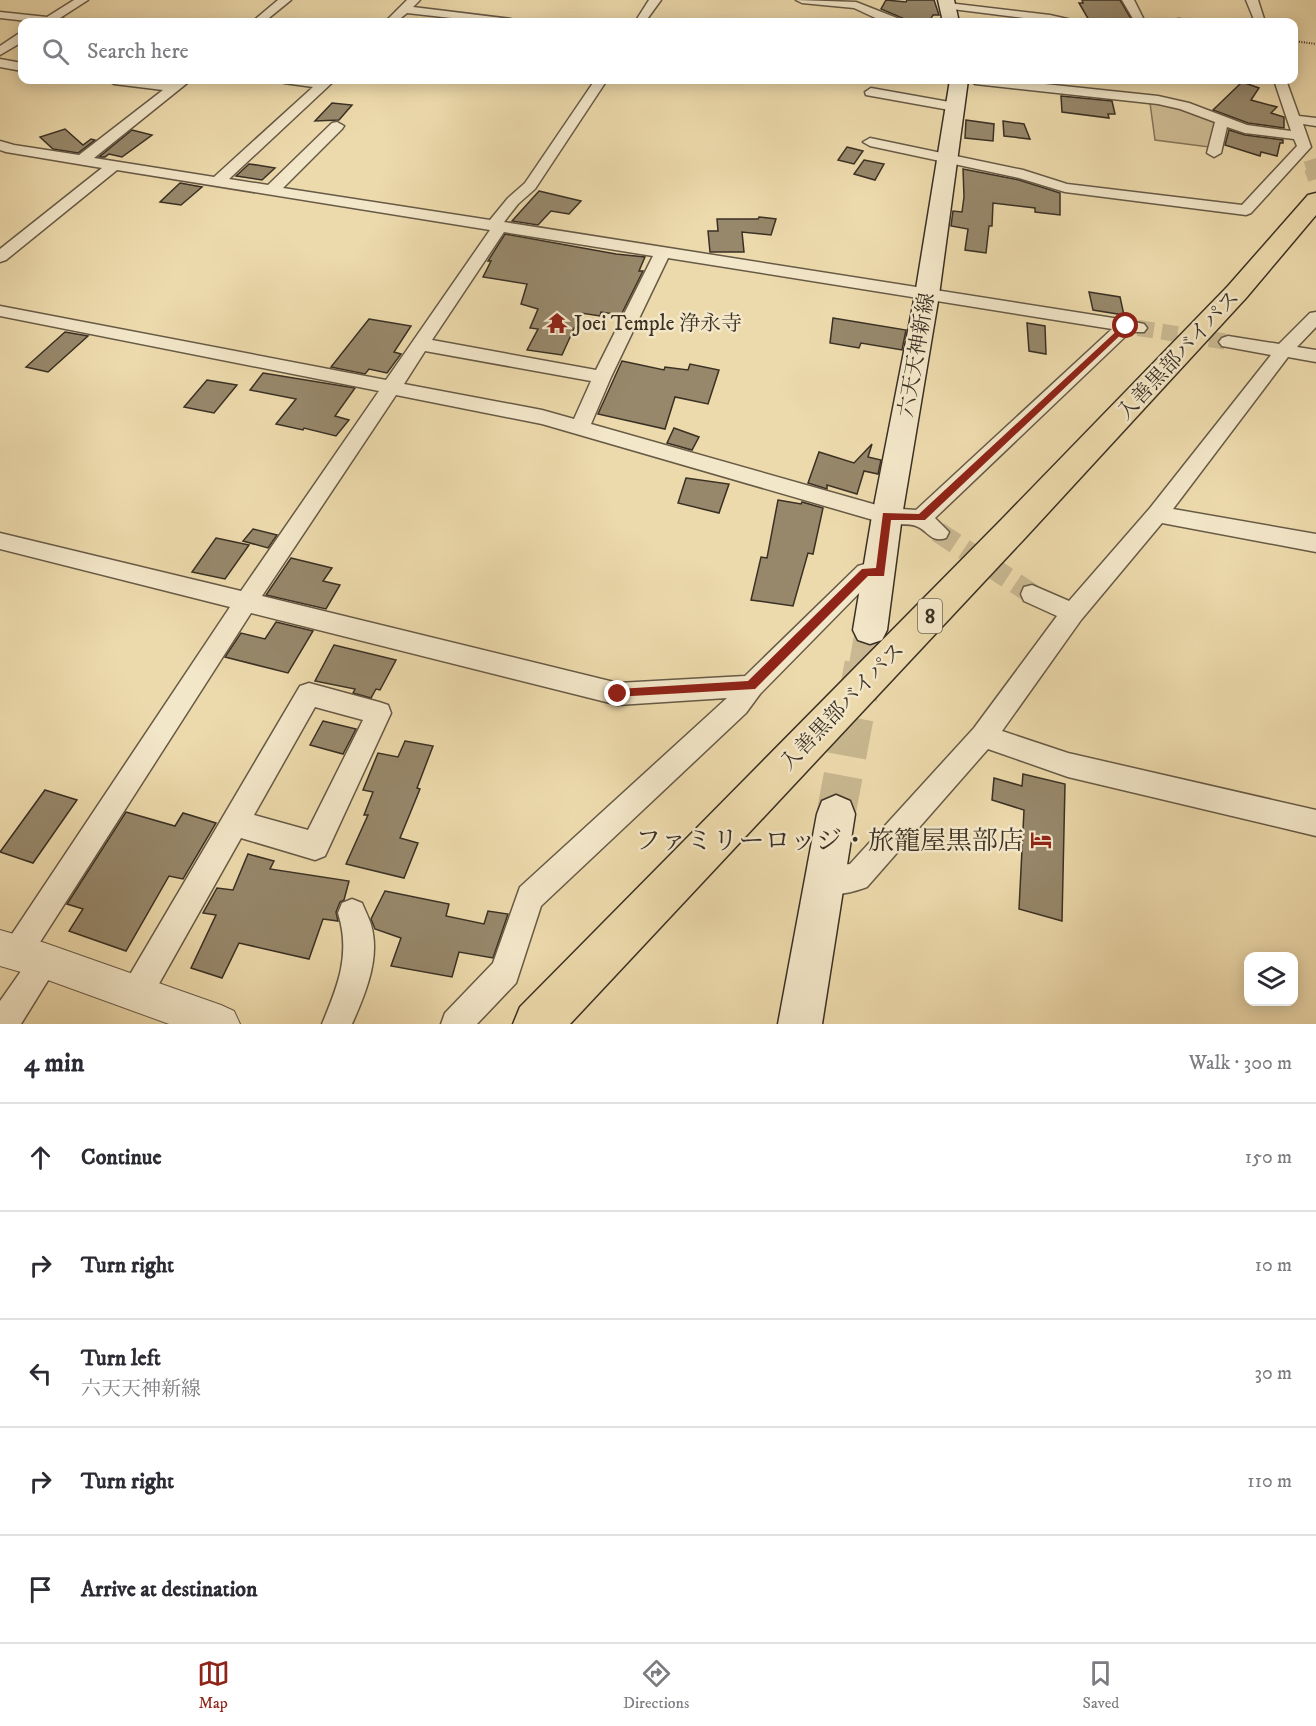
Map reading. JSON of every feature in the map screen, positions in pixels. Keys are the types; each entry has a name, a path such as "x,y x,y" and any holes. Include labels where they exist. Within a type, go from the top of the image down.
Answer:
{"highway":[{"name":"入善黒部バイパス","path":"537,1024 1014,528 1237,292 1316,200"}],"main road":[{"name":"六天天神新線","path":"870,630 887,516 927,295 958,84"},
{"path":"800,1024 836,814"}],"street":[{"path":"53,18 82,0"},
{"path":"261,18 285,0"},
{"path":"394,18 415,0"},
{"path":"643,18 655,0"},
{"path":"802,0 856,5 884,18"},
{"path":"1128,0 1138,18"},
{"path":"1252,0 1259,18"},
{"path":"404,9 478,18"},
{"path":"948,10 1050,18"},
{"path":"0,15 20,18"},
{"path":"0,51 18,40"},
{"path":"0,63 18,65"},
{"path":"82,160 179,84"},
{"path":"218,181 324,84"},
{"path":"3,1024 20,954 246,602 420,344 513,201 530,186 598,84"},
{"path":"1012,84 1158,100 1184,106 1245,129 1305,147"},
{"path":"1278,84 1305,147"},
{"path":"871,92 955,107"},
{"path":"1294,119 1316,122"},
{"path":"1214,153 1222,120"},
{"path":"272,190 337,126"},
{"path":"870,142 1023,174 1065,188 1246,210 1305,147"},
{"path":"0,144 11,149 1132,327 921,518"},
{"path":"0,257 114,165"},
{"path":"580,428 602,377 663,253"},
{"path":"0,310 542,417 887,516 921,518 938,532"},
{"path":"824,881 857,877 983,736 1073,613 1156,514 1283,351 1316,317"},
{"path":"1228,342 1316,356"},
{"path":"420,344 602,377"},
{"path":"1156,514 1316,543"},
{"path":"0,541 618,694 751,686"},
{"path":"456,1024 505,972 530,897 737,705 751,686 866,572 880,573"},
{"path":"1032,594 1073,613"},
{"path":"136,994 309,694 379,713 315,846 235,823"},
{"path":"983,736 1068,765 1316,823"},
{"path":"337,1024 345,1005 357,958 360,935 352,913"},
{"path":"20,954 221,1024"}],"path":[{"path":"1298,42 1316,44"}],"shaded area":[{"path":"1150,103 1169,105 1216,122 1209,147 1155,140"}],"building":[{"path":"886,0 906,2 907,0 934,0 939,15 933,15 931,18 902,18 881,9"},
{"path":"1082,0 1120,0 1131,18 1088,18 1079,3 1083,3"},
{"path":"1240,84 1248,84 1259,88 1251,100 1277,107 1271,113 1284,117 1284,128 1248,123 1213,110"},
{"path":"1061,96 1112,101 1115,114 1108,114 1109,118 1062,112"},
{"path":"332,103 352,105 339,120 315,121"},
{"path":"966,120 994,124 993,141 965,138"},
{"path":"1003,121 1024,124 1030,139 1004,136"},
{"path":"65,129 83,145 91,139 95,140 78,153 53,149 40,137"},
{"path":"132,130 152,135 122,157 109,154 99,157"},
{"path":"1229,130 1245,135 1283,140 1283,143 1280,143 1277,156 1261,152 1260,156 1225,145"},
{"path":"847,147 863,151 854,164 838,160"},
{"path":"864,160 884,164 875,180 854,174"},
{"path":"249,164 275,168 262,180 236,176"},
{"path":"963,169 1019,180 1060,193 1060,215 1035,212 1035,208 993,203 992,226 989,226 986,253 965,250 968,229 951,226 953,211 962,212"},
{"path":"180,183 202,187 181,205 160,202"},
{"path":"539,191 581,201 569,214 551,211 538,225 512,221"},
{"path":"759,217 776,219 771,235 742,232 744,252 710,252 708,231 718,231 717,219 758,219"},
{"path":"505,234 645,257 639,271 643,271 621,315 601,312 600,316 581,313 562,355 527,350 538,329 530,328 538,309 521,304 527,284 483,277 491,261 488,261"},
{"path":"1089,292 1120,297 1124,315 1093,310"},
{"path":"833,318 906,330 902,350 861,343 859,348 830,343"},
{"path":"369,319 411,326 394,352 401,354 387,373 369,369 365,374 331,367"},
{"path":"1027,323 1045,326 1046,354 1029,351"},
{"path":"65,332 88,336 48,372 26,367"},
{"path":"622,361 664,370 665,367 688,370 690,364 719,370 708,404 675,397 665,429 598,414"},
{"path":"263,373 355,388 335,416 349,420 336,436 276,424 296,399 250,390"},
{"path":"207,380 237,385 214,413 184,407"},
{"path":"674,428 699,437 692,450 667,443"},
{"path":"872,444 868,457 881,460 878,474 864,471 857,494 827,485 827,489 808,483 819,452 854,463"},
{"path":"686,478 729,484 719,513 678,503"},
{"path":"778,500 801,504 802,502 823,508 813,554 808,553 793,606 751,600 761,557 767,558"},
{"path":"253,529 277,535 268,548 243,541"},
{"path":"216,538 249,545 225,579 192,572"},
{"path":"291,558 332,568 323,581 340,585 326,609 266,595"},
{"path":"276,622 313,631 288,673 225,657 241,633 265,639"},
{"path":"334,645 396,660 380,690 376,689 371,698 353,693 355,689 315,681"},
{"path":"323,721 356,729 343,754 310,745"},
{"path":"405,741 433,746 417,788 420,789 400,838 418,843 404,878 346,864 368,815 364,815 373,792 363,790 378,753 398,757"},
{"path":"1023,774 1065,784 1062,921 1019,909 1024,810 992,800 994,778 1022,786"},
{"path":"45,790 77,800 33,863 0,852"},
{"path":"126,812 175,826 183,813 216,823 183,879 169,876 126,951 69,931 83,909 67,904"},
{"path":"248,854 274,861 270,869 349,881 344,900 340,902 336,912 338,921 323,919 309,959 239,943 222,978 191,968 216,915 203,913 217,888 233,890"},
{"path":"385,891 449,904 446,916 484,924 488,911 508,914 493,958 459,952 452,977 391,966 401,938 375,929 371,919"}],"tunnel":[{"path":"1310,160 1313,169"},
{"path":"1312,168 1316,179"},
{"path":"1138,328 1228,342"},
{"path":"938,532 1032,594"},
{"path":"864,665 870,630"},
{"path":"836,814 864,664"}],"place":[{"name":"Joei Temple 浄永寺","path":"557,323"},
{"name":"ファミリーロッジ・旅籠屋黒部店","path":"1041,840"}],"route":[{"path":"618,694 751,686 866,572 880,573 887,516 921,518 1126,326"}]}
